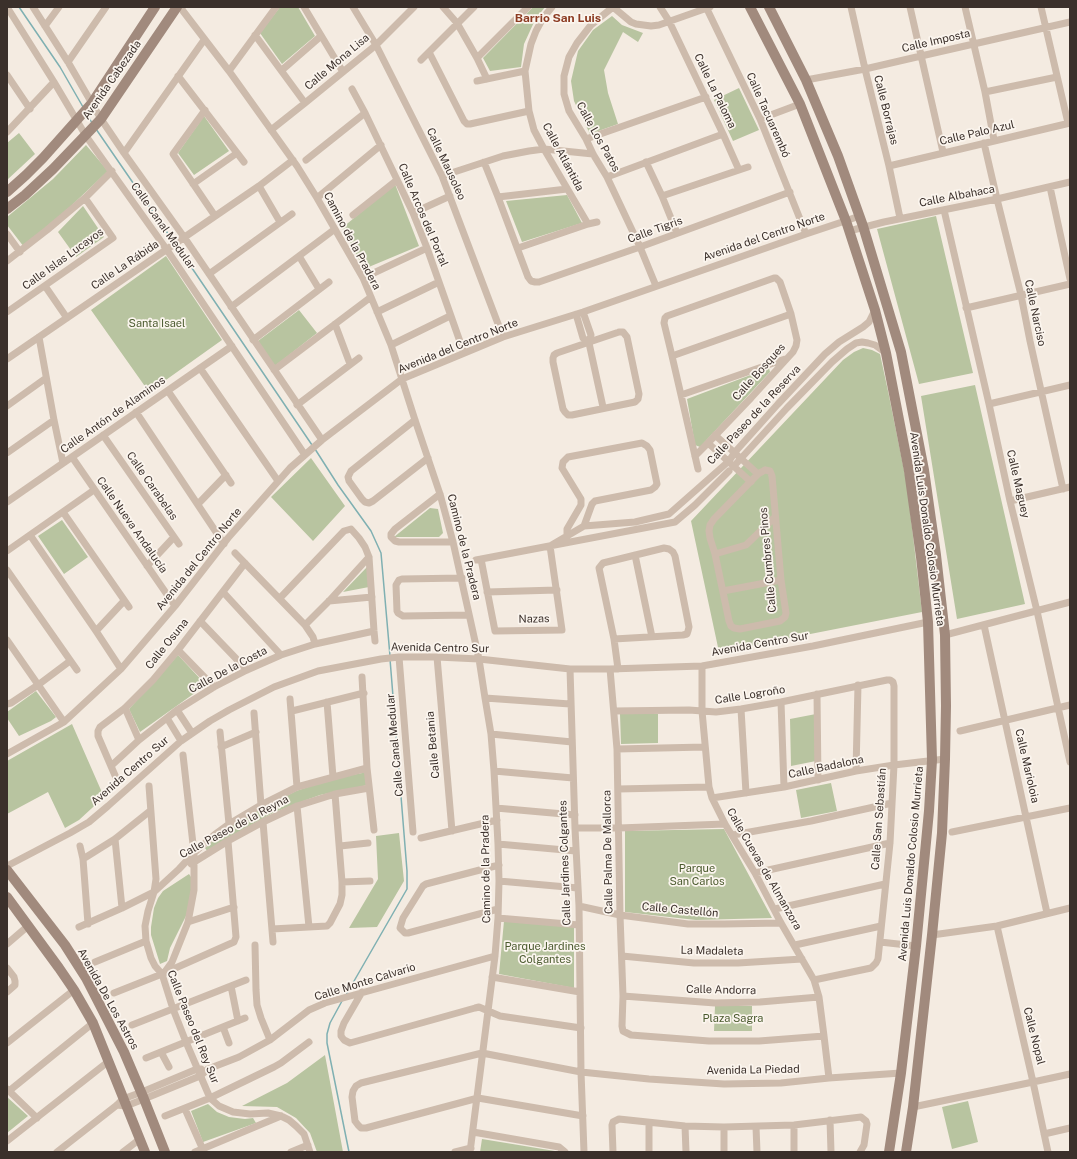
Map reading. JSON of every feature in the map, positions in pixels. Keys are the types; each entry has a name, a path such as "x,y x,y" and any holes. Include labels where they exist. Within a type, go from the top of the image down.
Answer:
{"main road":[{"name":"Avenida Cabezada","path":"7,192 43,158 79,119 90,105 155,7"},
{"name":"Avenida Luis Donaldo Colosio Murrieta","path":"750,7 800,104 847,226 875,310 886,354 908,471 928,622 932,760 929,811 916,946 901,1073 889,1152"},
{"name":"Avenida Luis Donaldo Colosio Murrieta","path":"769,7 806,80 838,156 860,216 901,352 924,470 936,555 945,635 946,706 942,833 913,1107 906,1152"},
{"name":"Avenida Cabezada","path":"7,209 53,170 100,120 178,8"},
{"name":"Avenida De Los Astros","path":"7,870 65,945 86,978 124,1052 165,1152"},
{"path":"7,897 74,990 94,1023 109,1061 122,1103 145,1152"}],"street":[{"name":"Calle Canal Medular","path":"7,7 112,171 169,248 232,346 306,453"},
{"name":"Calle Canal Medular","path":"33,7 68,62 90,105 274,370 320,442"},
{"path":"45,26 59,7"},
{"path":"68,62 106,7"},
{"path":"229,71 276,7"},
{"path":"304,7 343,72"},
{"name":"Calle Mausoleo","path":"353,7 376,45 442,176 503,337"},
{"name":"Calle Mona Lisa","path":"271,130 376,45 414,7"},
{"path":"443,7 457,23 487,79"},
{"path":"421,60 474,7"},
{"path":"477,58 528,7"},
{"name":"Calle Atlántida","path":"552,7 543,18 536,31 531,44 525,71 529,111 534,130 588,224"},
{"path":"613,7 636,24 651,26 707,7"},
{"name":"Calle Los Patos","path":"613,7 591,26 577,43 569,57 564,76 564,94 569,111 586,139 592,154 608,176 656,286"},
{"name":"Calle La Paloma","path":"660,7 669,21 706,97 739,170"},
{"name":"Calle Tacuarembó","path":"707,7 760,119 806,234"},
{"name":"Calle Borrajas","path":"851,7 900,218"},
{"path":"910,7 943,152"},
{"path":"965,7 985,92 994,140"},
{"path":"1041,7 1069,123"},
{"name":"Camino de la Pradera","path":"178,8 229,71 293,160 317,198 363,278 391,345 440,494 453,542 479,659 491,734 499,865 498,918 495,956 471,1150"},
{"name":"Calle Imposta","path":"806,80 865,69 1070,22"},
{"path":"255,36 306,103"},
{"path":"282,70 321,36"},
{"path":"124,153 204,40"},
{"path":"429,52 464,121 467,124 529,111"},
{"path":"477,81 525,71"},
{"path":"7,75 30,109"},
{"path":"178,76 244,162"},
{"path":"985,92 1057,77"},
{"path":"7,132 54,82"},
{"name":"Calle Arcos del Portal","path":"352,88 413,213 464,353"},
{"path":"586,139 706,97"},
{"path":"760,119 800,104"},
{"path":"205,110 173,154 214,216"},
{"path":"306,160 365,113"},
{"name":"Calle Palo Azul","path":"889,166 1069,123"},
{"path":"608,176 723,134"},
{"name":"Calle Narciso","path":"984,143 1041,391 1066,488"},
{"path":"317,198 381,145"},
{"path":"442,176 503,156 544,149 592,154"},
{"path":"193,184 237,153"},
{"name":"Calle La Rábida","path":"7,360 259,186 293,160"},
{"path":"484,162 518,248 597,222"},
{"path":"646,162 662,196 676,234"},
{"path":"662,196 748,167"},
{"path":"7,261 48,230 85,198 112,171"},
{"path":"353,215 397,180"},
{"name":"Calle Albahaca","path":"847,226 863,226 997,199 1070,182"},
{"path":"259,186 280,222"},
{"path":"1050,187 1067,246 1070,279"},
{"path":"498,197 567,189"},
{"name":"Calle Tigris","path":"518,248 528,277 531,281 540,282 790,192"},
{"path":"413,213 450,196"},
{"name":"Calle Islas Lucayos","path":"7,312 113,238 85,198"},
{"name":"Calle Maguey","path":"944,210 1010,502 1037,611 1070,762"},
{"path":"208,274 292,214"},
{"name":"Avenida del Centro Norte","path":"7,754 64,722 121,669 278,481 306,453 402,379 503,337 579,313 806,234 847,226 860,216"},
{"path":"231,307 335,229"},
{"path":"7,234 20,252"},
{"path":"363,278 427,248"},
{"path":"300,256 320,289"},
{"name":"Calle Bosques","path":"776,278 780,282 791,314 797,340 796,346 793,352 695,456 664,323 665,318 667,316 776,278"},
{"path":"253,340 329,282"},
{"path":"377,312 439,282"},
{"path":"966,308 1070,284"},
{"path":"45,286 68,318"},
{"path":"274,370 371,297"},
{"name":"Calle Paseo de la Reserva","path":"478,560 675,522 694,505 731,466 735,452 825,354 839,342 864,327 875,310"},
{"path":"579,313 583,338 589,343 603,408"},
{"path":"672,356 791,314"},
{"path":"391,345 450,316"},
{"path":"335,324 350,364"},
{"path":"619,332 625,333 627,336 639,397 635,402 568,415 565,412 553,358 557,353 589,343 619,332"},
{"path":"854,332 856,343 868,343 881,349 886,354"},
{"path":"39,337 63,463"},
{"name":"Calle Paseo de la Reserva","path":"550,546 584,526 635,522 668,514 740,458 832,362 856,343"},
{"name":"Calle Antón de Alaminos","path":"7,502 232,346"},
{"path":"297,405 359,358"},
{"path":"681,395 786,359"},
{"path":"200,368 278,481"},
{"path":"7,406 46,378"},
{"path":"989,404 1070,385"},
{"path":"168,391 231,483"},
{"path":"136,412 224,544"},
{"path":"7,453 54,420"},
{"path":"415,420 351,471 348,477 349,481 362,499 369,503 428,458"},
{"name":"Calle Carabelas","path":"103,435 174,537 147,566"},
{"path":"715,435 758,474"},
{"path":"567,536 567,529 581,505 581,499 562,468 563,462 568,457 642,443 647,446 650,450 657,484 655,487 651,490 595,501 592,504 584,526"},
{"path":"708,443 731,466 751,482"},
{"path":"695,456 698,469"},
{"name":"Calle Nueva Andalucía","path":"72,457 175,606"},
{"name":"Calle Cumbres Pinos","path":"767,470 770,471 772,476 781,580 786,612 783,619 780,621 740,629 731,626 729,621 709,531 710,525 714,519 758,474 767,470"},
{"path":"198,504 226,475"},
{"path":"1010,502 1066,488"},
{"path":"7,552 94,490"},
{"path":"440,494 395,529 391,534 391,537 395,541 399,542 453,542"},
{"path":"62,512 126,604 96,631"},
{"path":"715,554 746,545 775,517"},
{"path":"280,598 344,531 351,529 359,538 369,556 375,641"},
{"path":"30,535 121,669"},
{"path":"174,537 179,544"},
{"name":"Nazas","path":"478,560 488,592 495,631 562,630 550,546"},
{"path":"614,639 687,634 689,627 676,563 672,552 669,549 664,548 600,565 599,568 614,639 618,669"},
{"path":"236,552 305,625 313,637 315,644"},
{"path":"635,555 652,637"},
{"path":"305,625 329,602 369,556"},
{"name":"Calle Osuna","path":"111,766 98,736 100,727 125,708 153,680 245,563"},
{"path":"7,570 77,670"},
{"path":"462,578 399,580 396,585 397,610 398,613 403,616 469,615"},
{"path":"723,591 781,580"},
{"path":"488,592 556,590"},
{"path":"223,592 281,655"},
{"path":"329,602 372,597"},
{"path":"945,635 1070,602"},
{"path":"200,621 247,670"},
{"name":"Avenida Centro Sur","path":"7,866 70,834 89,822 182,741 210,721 274,687 318,671 381,658 396,657 479,659 570,669 702,666 813,646 928,622"},
{"name":"Calle Marioloia","path":"984,625 1047,913"},
{"name":"Calle De la Costa","path":"111,766 177,710 214,687 247,670 281,655 315,644 374,631"},
{"path":"7,640 64,722"},
{"path":"178,650 214,687"},
{"name":"Calle Canal Medular","path":"396,657 413,832"},
{"name":"Calle Betania","path":"437,657 452,831"},
{"path":"9,703 38,685 70,661"},
{"name":"Calle Cuevas de Almanzora","path":"702,666 702,711 709,787 712,798 725,824 756,873 781,923 814,980 824,1036 829,1078"},
{"name":"Calle Jardines Colgantes","path":"570,669 570,704 579,906 581,1072 584,1152"},
{"name":"Calle Palma De Mallorca","path":"610,669 617,749 623,1031 626,1034 631,1035 709,1041 759,1041 824,1036"},
{"path":"362,677 367,768 374,830"},
{"name":"Calle Logroño","path":"614,711 689,710 716,712 782,702 887,680"},
{"name":"Calle San Sebastián","path":"814,980 871,968 876,963 880,942 890,843 894,764 894,686 893,682 887,680"},
{"path":"856,771 858,685"},
{"path":"292,711 364,693"},
{"path":"817,694 818,780"},
{"path":"485,698 570,704"},
{"path":"290,699 297,787"},
{"path":"327,702 333,777"},
{"path":"782,702 784,787"},
{"path":"960,731 1070,705"},
{"path":"125,708 140,740"},
{"path":"741,709 746,793"},
{"path":"177,710 192,733"},
{"path":"254,713 261,805"},
{"path":"167,718 182,741"},
{"path":"220,732 229,824"},
{"path":"221,747 256,732"},
{"path":"491,734 572,742"},
{"path":"617,749 705,747"},
{"path":"162,974 172,962 188,922 194,890 194,853 183,754"},
{"name":"Calle Badalona","path":"712,798 784,787 894,764 945,759"},
{"path":"111,766 117,780"},
{"name":"Calle Paseo de la Reyna","path":"79,927 154,892 214,835 229,824 261,805 297,787 367,768"},
{"path":"494,771 573,778"},
{"name":"Calle Paseo del Rey Sur","path":"149,786 156,879 145,926 146,941 151,958 155,966 162,974 173,1009 210,1098 219,1106 233,1112 250,1114 268,1113 281,1116 296,1126 304,1134 309,1148"},
{"path":"618,789 709,787"},
{"name":"Calle Paseo de la Reyna","path":"179,869 194,862 262,822 297,806 335,794 369,788"},
{"path":"272,929 325,927 330,923 342,900 340,846 335,794"},
{"path":"732,835 811,821 892,803"},
{"path":"297,806 309,927"},
{"path":"496,808 575,814"},
{"path":"952,832 1070,808"},
{"path":"83,859 115,839 150,811"},
{"path":"421,838 497,820"},
{"path":"262,822 273,942"},
{"path":"575,828 725,824"},
{"path":"115,839 122,908"},
{"path":"114,993 162,974 234,942 236,937 228,841"},
{"path":"340,846 368,843"},
{"path":"756,873 890,843"},
{"path":"498,844 576,851"},
{"path":"80,846 83,859 88,924"},
{"path":"498,909 408,933 404,933 400,928 403,918 419,890 426,884 499,865"},
{"path":"499,880 578,888"},
{"path":"342,882 370,881"},
{"path":"775,909 885,884"},
{"name":"Calle Castellón","path":"579,906 620,915 688,924 781,923"},
{"path":"188,922 234,907"},
{"path":"932,935 997,926 1070,908"},
{"path":"498,918 579,925"},
{"path":"7,944 28,926"},
{"path":"795,945 881,926"},
{"name":"Calle Nopal","path":"997,926 1048,1152"},
{"path":"95,962 146,941"},
{"path":"880,942 916,946"},
{"path":"255,945 257,1005 270,1040"},
{"name":"Calle Monte Calvario","path":"57,1152 122,1103 239,1057 270,1040 309,1010 321,1004 495,956"},
{"name":"La Madaleta","path":"622,956 694,963 738,963 802,959"},
{"path":"7,968 15,981 15,985 7,992"},
{"path":"492,977 580,992"},
{"path":"132,1025 246,980"},
{"path":"231,986 238,1021"},
{"path":"7,1043 74,990"},
{"path":"362,992 341,1031 341,1036 344,1040 350,1043 479,1007 500,1016 581,1028"},
{"name":"Calle Andorra","path":"623,996 715,1003 760,1002 818,997"},
{"path":"146,1058 245,1018"},
{"path":"37,1118 8,1090 94,1023"},
{"path":"222,1027 229,1043"},
{"path":"165,1116 210,1098 281,1064 308,1042"},
{"path":"161,1052 168,1067"},
{"path":"482,1053 362,1083 356,1086 352,1097 355,1120 361,1128 366,1128 478,1098 583,1116"},
{"name":"Avenida La Piedad","path":"482,1053 581,1072 649,1079 724,1084 781,1083 901,1073"},
{"path":"7,1141 109,1061"},
{"path":"913,1107 1070,1074"},
{"path":"185,1109 203,1150"},
{"path":"195,1152 203,1150 281,1116"},
{"path":"612,1152 612,1125 613,1122 619,1118 649,1123 685,1126 756,1127 794,1125 862,1117 867,1124 864,1145 860,1152"},
{"path":"830,1120 831,1152"},
{"path":"649,1123 649,1152"},
{"path":"794,1125 794,1152"},
{"path":"685,1126 686,1152"},
{"path":"724,1127 724,1152"},
{"path":"756,1127 757,1152"},
{"path":"1044,1134 1070,1128"},
{"path":"473,1132 559,1147 565,1152"},
{"path":"123,1152 140,1139"},
{"path":"291,1152 309,1148"},
{"path":"455,1152 471,1150"}],"green space":[{"path":"280,7 298,7 315,36 282,64 260,33"},
{"path":"533,7 545,7 535,20 524,44 521,67 490,71 483,58"},
{"path":"612,16 622,25 643,33 638,42 623,32 604,70 608,93 618,124 590,134 574,101 571,81 578,51 593,30"},
{"path":"739,88 759,130 733,141 714,100"},
{"path":"204,116 229,151 194,175 178,153"},
{"path":"19,133 35,154 7,180 7,143"},
{"path":"86,145 108,171 24,247 7,225 7,217 53,179"},
{"path":"395,184 419,246 364,269 342,228"},
{"path":"567,195 582,223 522,242 506,201"},
{"path":"83,206 104,237 76,257 58,232"},
{"path":"936,216 973,373 919,384 877,229"},
{"name":"Santa Isael","path":"166,256 222,340 149,392 91,310"},
{"path":"299,310 317,333 275,366 258,341"},
{"path":"863,348 880,354 907,485 922,612 719,652 691,521 843,360 854,352"},
{"path":"769,368 770,372 700,447 695,445 687,399"},
{"path":"975,385 1025,604 957,619 921,396"},
{"path":"311,458 345,506 313,541 271,497"},
{"path":"430,508 438,509 443,533 439,537 394,537"},
{"path":"62,520 88,557 64,574 38,536"},
{"path":"367,567 369,587 343,592"},
{"path":"178,655 206,685 140,732 129,709"},
{"path":"36,691 56,717 51,721 19,736 7,718 7,712"},
{"path":"620,714 658,714 658,743 621,744"},
{"path":"816,714 816,761 791,766 790,719"},
{"path":"72,724 104,797 79,820 65,828 48,792 7,814 7,761"},
{"path":"367,772 368,785 320,795 298,803 273,813 226,839 208,852 205,848 236,822 296,791 332,779"},
{"path":"831,783 837,811 801,818 796,790"},
{"name":"Parque San Carlos","path":"724,829 772,918 696,920 625,912 625,831"},
{"path":"399,833 404,881 377,927 349,928 378,879 376,836"},
{"path":"189,874 192,885 187,914 170,948 167,961 160,964 151,935 154,908 163,891"},
{"name":"Parque Jardines Colgantes","path":"504,921 574,926 574,988 499,974"},
{"name":"Plaza Sagra","path":"715,1006 752,1006 752,1031 714,1031"},
{"path":"325,1055 343,1152 317,1152 310,1133 296,1118 277,1107 242,1106 287,1083"},
{"path":"7,1097 28,1116 7,1133"},
{"path":"968,1101 978,1142 952,1149 942,1107"},
{"path":"208,1104 217,1112 229,1117 245,1119 253,1118 256,1123 203,1142 191,1111"},
{"path":"482,1139 561,1152 480,1152"}],"waterway":[{"path":"19,7 60,67 83,107"},
{"path":"87,114 92,123"},
{"path":"96,129 173,241"},
{"path":"177,246 312,445"},
{"path":"315,449 338,485 371,531 381,553 390,656"},
{"path":"346,995 407,889 407,871 390,659"},
{"path":"342,1001 330,1023 327,1034 327,1043 349,1152"}],"district":[{"name":"Barrio San Luis","path":"558,18"}]}
